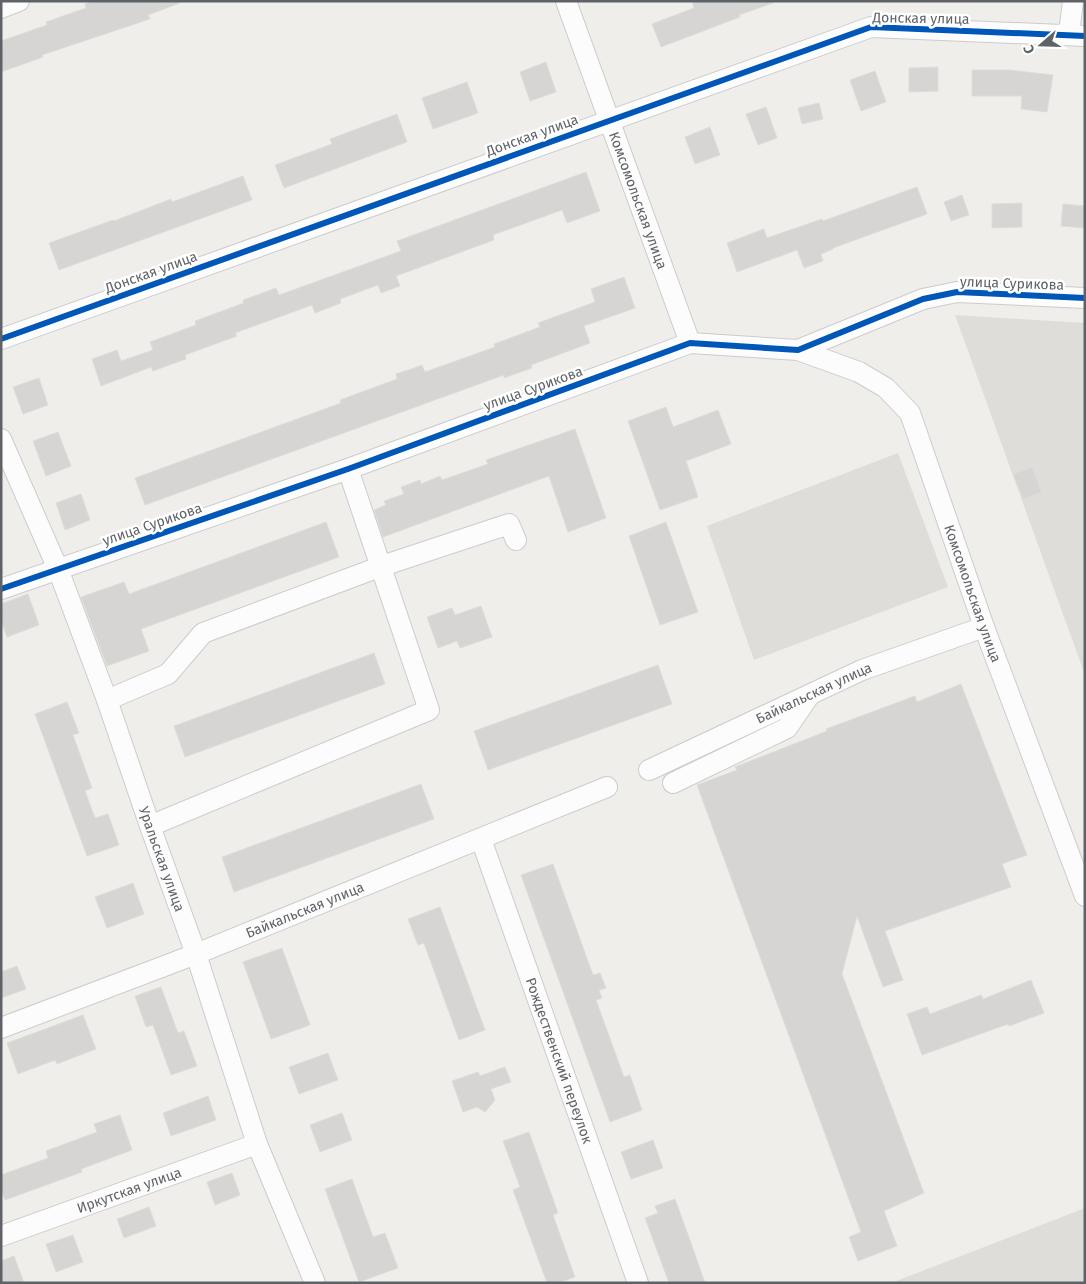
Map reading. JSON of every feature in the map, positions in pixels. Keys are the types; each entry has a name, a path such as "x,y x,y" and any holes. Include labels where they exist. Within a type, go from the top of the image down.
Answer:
{"street":[{"path":"1,8 19,1"},
{"name":"Комсомольская улица","path":"566,1 690,343"},
{"path":"1073,1 1077,35"},
{"name":"Донская улица","path":"1,339 871,27 1077,35"},
{"name":"улица Сурикова","path":"1,589 348,469 690,343 798,350 923,299 957,292 1085,298"},
{"name":"Комсомольская улица","path":"798,350 859,372 886,388 910,413 984,626 1085,896"},
{"name":"Уральская улица","path":"1,439 58,569 107,700 196,954 257,1144 315,1283"},
{"path":"150,826 429,710 348,469"},
{"path":"107,700 168,674 202,633 382,566 509,524 516,540"},
{"name":"Байкальская улица","path":"649,770 862,670 984,626"},
{"path":"673,783 787,728 810,694"},
{"name":"Байкальская улица","path":"1,1028 196,954 608,787"},
{"name":"Рождественский переулок","path":"481,839 638,1283"},
{"name":"Иркутская улица","path":"1,1236 257,1144"}],"shaded area":[{"path":"955,315 1085,323 1085,675"},
{"path":"898,453 948,587 754,660 707,526"},
{"path":"1085,1208 1085,1283 891,1283"}],"building":[{"path":"93,1 180,1 180,3 148,15 150,19 42,55 43,57 1,72 1,41 47,25 46,22 86,8 85,4"},
{"path":"692,1 773,1 773,3 661,47 652,24 694,8"},
{"path":"546,62 556,92 530,101 520,72"},
{"path":"938,67 938,91 909,92 909,68"},
{"path":"972,70 1010,70 1053,75 1047,112 1021,109 1022,96 972,96"},
{"path":"875,71 886,102 861,111 850,80"},
{"path":"467,82 478,113 433,129 422,98"},
{"path":"819,103 823,119 802,124 798,108"},
{"path":"766,107 777,138 758,145 746,114"},
{"path":"397,114 407,142 284,188 275,165 332,144 330,139"},
{"path":"710,127 720,155 695,164 685,137"},
{"path":"586,172 600,211 567,223 562,210 493,235 494,240 396,276 400,286 381,293 378,285 340,299 341,303 315,313 312,305 235,333 237,336 185,355 186,359 153,371 151,367 101,386 92,359 117,350 121,361 153,350 150,342 196,325 195,321 244,303 243,300 276,288 279,295 401,251 397,241"},
{"path":"243,176 252,200 59,270 49,243 171,199 172,202"},
{"path":"917,187 927,214 833,248 821,254 823,261 804,268 797,250 737,272 727,243 764,229 767,238 822,219 823,221"},
{"path":"962,195 969,215 951,221 944,202"},
{"path":"1022,203 1022,227 992,228 992,204"},
{"path":"1063,204 1085,206 1085,228 1061,226"},
{"path":"624,277 635,308 584,326 590,343 531,365 532,368 504,378 504,375 145,505 135,478 341,403 340,400 397,379 396,374 422,365 425,372 495,347 494,344 540,327 538,323 595,302 591,289"},
{"path":"39,378 48,405 23,414 13,387"},
{"path":"666,407 673,427 718,410 731,444 686,461 698,497 660,510 628,421"},
{"path":"575,429 606,518 568,532 549,476 383,537 374,510 386,505 384,501 404,494 401,487 420,480 421,484 440,476 442,480 488,464 486,460"},
{"path":"58,432 71,466 46,476 33,441"},
{"path":"1032,467 1042,492 1023,499 1013,474"},
{"path":"81,494 90,520 65,530 56,503"},
{"path":"326,522 339,557 141,629 149,651 107,666 81,597 124,582 129,594"},
{"path":"666,522 698,612 660,625 629,536"},
{"path":"28,594 39,625 7,637 1,620 1,604"},
{"path":"481,606 492,637 460,648 457,641 438,648 427,617 452,608 455,615"},
{"path":"374,653 385,684 185,757 174,726"},
{"path":"658,665 672,704 488,770 474,731"},
{"path":"961,684 1027,855 1002,864 1011,887 885,931 903,980 883,987 857,916 842,974 924,1193 884,1211 897,1246 858,1261 849,1237 861,1232 697,785 737,770 735,767 827,731 826,729 915,696 917,702"},
{"path":"67,702 79,733 73,735 92,788 85,791 95,818 108,814 119,845 87,856 35,714"},
{"path":"421,784 434,819 234,892 222,857"},
{"path":"553,864 593,975 600,973 606,988 599,990 602,998 596,1000 624,1077 630,1075 642,1110 610,1122 521,875"},
{"path":"133,883 144,914 107,928 95,897"},
{"path":"440,907 485,1030 459,1040 424,943 418,945 408,919"},
{"path":"282,948 310,1025 271,1039 243,962"},
{"path":"17,966 26,989 1,998 1,972"},
{"path":"1031,980 1044,1013 922,1055 907,1014 927,1007 930,1014 981,995 983,999"},
{"path":"161,987 178,1033 184,1031 197,1066 171,1075 153,1025 146,1027 135,996"},
{"path":"83,1015 96,1049 57,1064 55,1060 18,1074 7,1043"},
{"path":"328,1053 338,1080 299,1094 289,1067"},
{"path":"505,1067 511,1082 491,1089 495,1100 485,1112 477,1107 463,1112 452,1081 478,1072 480,1076"},
{"path":"208,1096 216,1120 171,1136 163,1113"},
{"path":"342,1113 352,1140 320,1152 310,1125"},
{"path":"120,1115 132,1150 81,1169 82,1172 5,1200 1,1189 1,1175 48,1158 46,1151 97,1132 94,1124"},
{"path":"529,1132 558,1213 553,1215 575,1277 558,1283 547,1283 513,1190 520,1187 503,1141"},
{"path":"653,1140 663,1168 631,1179 621,1152"},
{"path":"232,1173 240,1195 215,1205 207,1182"},
{"path":"352,1179 373,1237 385,1233 398,1268 359,1282 325,1189"},
{"path":"675,1199 705,1283 669,1283 645,1218 658,1213 655,1206"},
{"path":"149,1207 156,1226 124,1238 117,1219"},
{"path":"73,1235 83,1262 56,1272 46,1244"},
{"path":"14,1256 24,1283 1,1283 1,1261"}],"cycle path":[{"path":"1,339 871,27 1085,36"},
{"path":"1,589 348,469 690,343 798,350 923,299 957,292 1085,298"}]}
